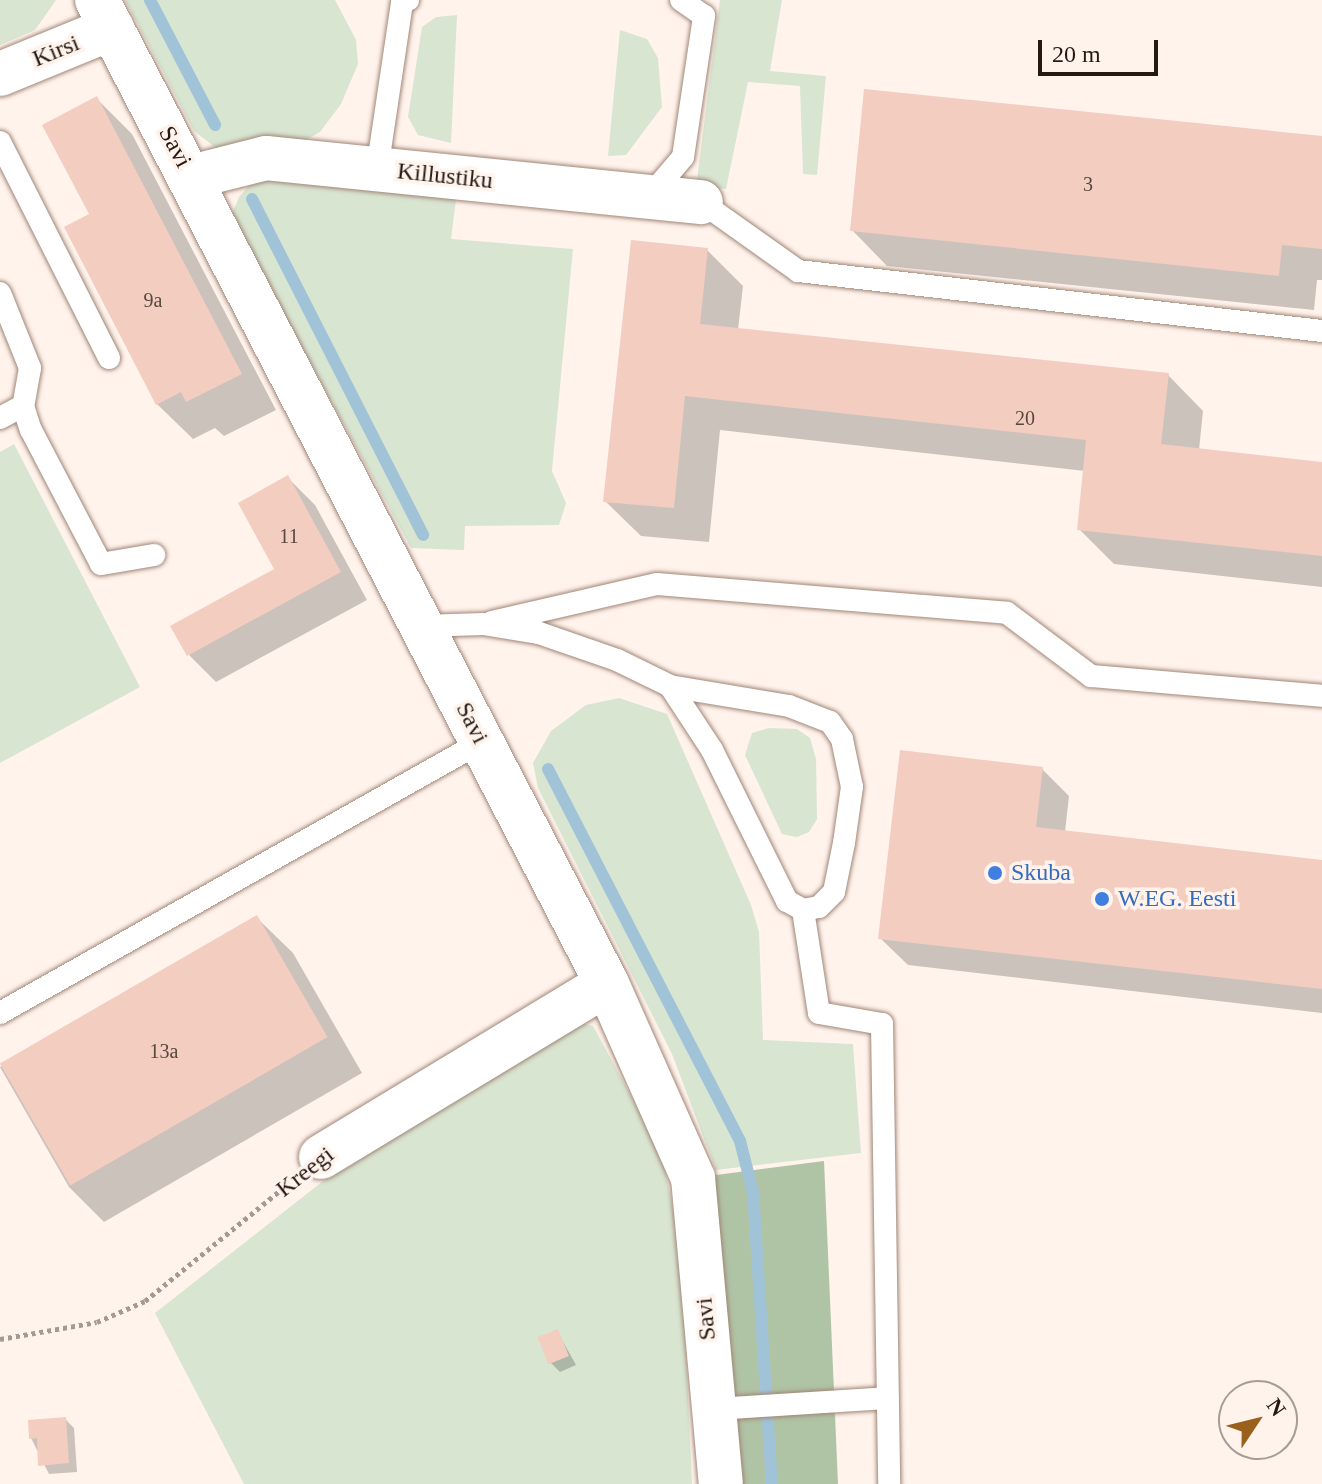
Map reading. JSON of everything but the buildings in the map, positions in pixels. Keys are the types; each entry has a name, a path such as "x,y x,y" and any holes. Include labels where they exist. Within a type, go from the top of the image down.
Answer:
{"street":[{"name":"Kirsi","path":"0,74 104,14"},
{"name":"Savi","path":"104,14 607,984 693,1178 732,1408 721,1484"},
{"name":"Killustiku","path":"191,177 266,158 701,202"},
{"name":"Kreegi","path":"321,1157 607,984"}],"lane":[{"path":"377,170 402,3 408,0"},
{"path":"649,197 683,157 704,16 681,0"},
{"path":"0,142 109,358"},
{"path":"701,202 798,271 1322,331"},
{"path":"0,293 30,368 23,406 101,564 154,555"},
{"path":"0,418 23,406"},
{"path":"483,624 657,584 1007,613 1091,676 1322,696"},
{"path":"421,626 483,624 539,633 617,660 670,686 789,706 830,722 842,739 852,787 834,892 819,907 803,910 787,901 771,878 712,750 670,686"},
{"path":"0,1013 481,742"},
{"path":"803,910 819,1013 882,1024 889,1484"},
{"path":"732,1408 888,1398"}],"path":[{"name":"Kreegi","path":"0,1339 97,1322 145,1301 321,1157"}],"green space":[{"path":"0,0 56,0 35,30 0,45"},
{"path":"125,0 335,0 356,40 358,64 341,104 320,132 297,145 216,148 194,131"},
{"path":"720,0 782,0 770,71 826,76 817,175 803,174 800,86 748,82 726,189 696,187"},
{"path":"457,15 451,143 418,135 408,117 422,27 436,17"},
{"path":"620,30 647,39 658,58 662,107 626,155 608,156"},
{"path":"255,179 456,199 451,239 573,249 552,471 566,503 559,525 465,526 464,550 411,548 231,216 239,197"},
{"path":"14,444 140,687 0,763 0,452"},
{"path":"619,698 667,714 751,905 759,932 763,1040 853,1044 861,1153 716,1170 672,1054 538,788 533,763 551,731 586,705"},
{"path":"769,728 797,729 810,738 816,759 817,819 809,832 797,837 782,834 745,755 752,733"},
{"path":"576,1022 593,1026 661,1151 681,1246 692,1484 244,1484 155,1313 355,1156"},
{"path":"824,1161 838,1484 721,1484 693,1178"}],"waterway":[{"path":"150,0 215,125"},
{"path":"252,199 423,535"},
{"path":"548,769 740,1141 753,1192 772,1484"}],"place":[{"name":"Skuba","path":"995,873"},
{"name":"W.EG. Eesti","path":"1102,899"}]}
